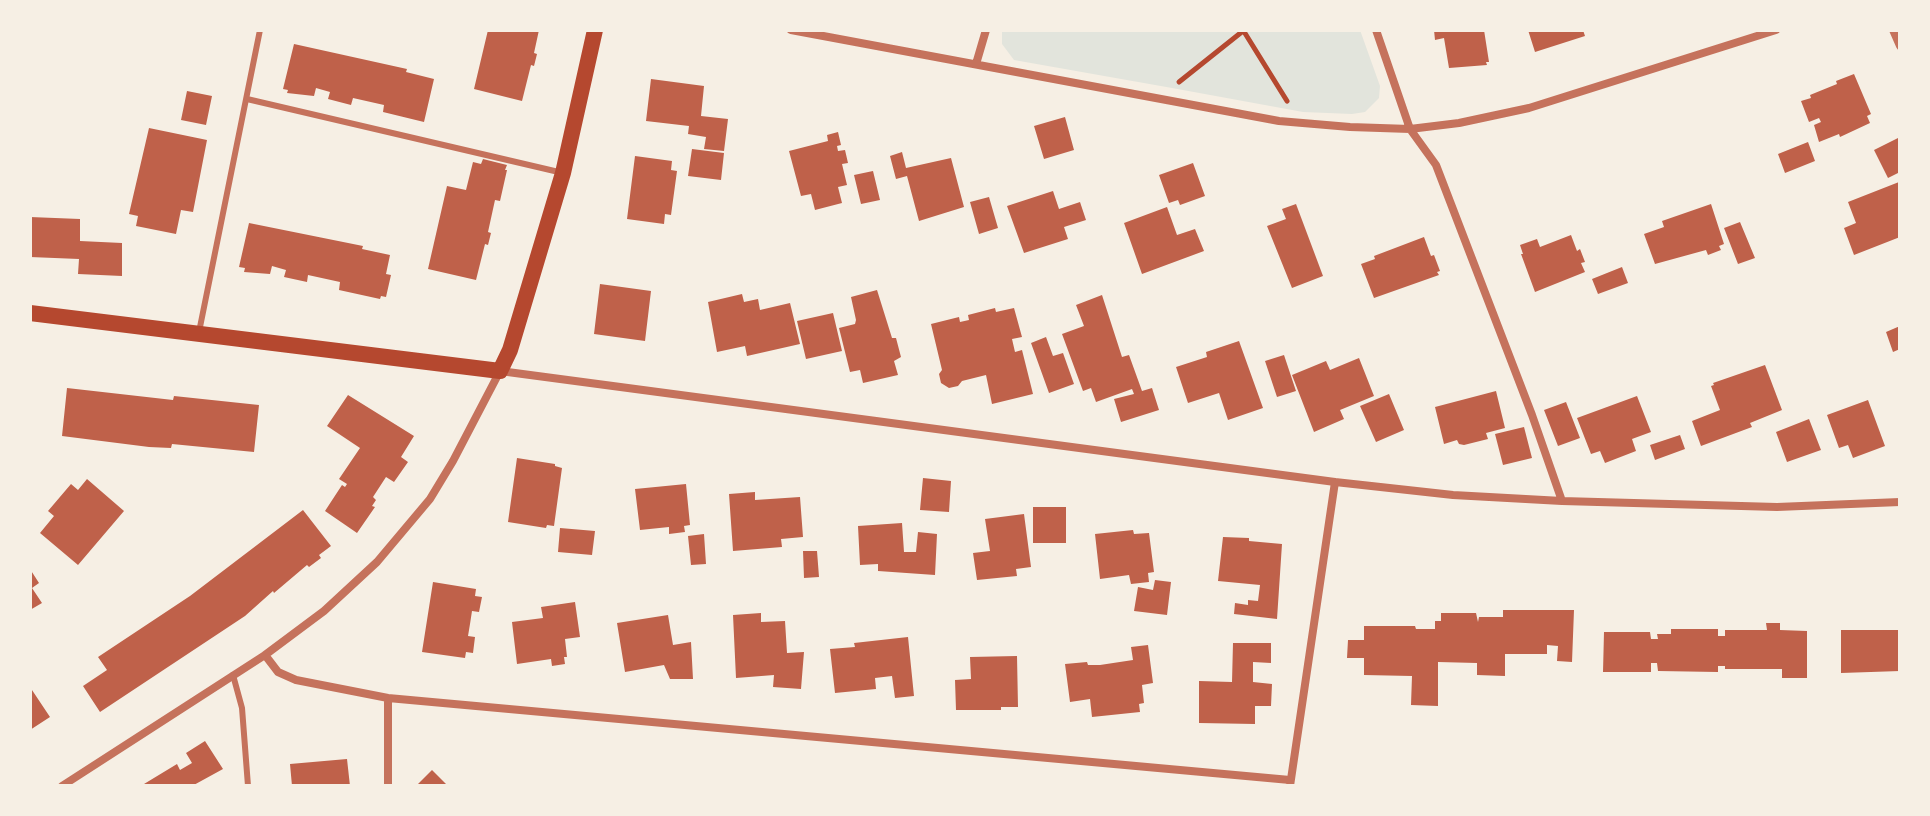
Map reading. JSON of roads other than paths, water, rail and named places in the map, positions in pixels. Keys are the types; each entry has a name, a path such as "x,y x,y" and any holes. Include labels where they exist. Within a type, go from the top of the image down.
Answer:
{"main road":[{"path":"31,318 199,332 500,371 510,350 563,173 595,30"}],"street":[{"path":"791,30 1303,123 1410,129 1459,123 1529,108 1776,30"},
{"path":"976,64 986,30"},
{"path":"1376,30 1410,129 1436,165 1562,501"},
{"path":"1893,30 1900,46"},
{"path":"62,786 265,655 324,611 377,562 430,499 500,371 1453,495 1777,507 1900,502"},
{"path":"265,655 278,672 296,680 388,698 1290,783 1335,482"},
{"path":"388,698 388,786"}],"lane":[{"path":"199,332 260,30"},
{"path":"247,99 563,173"},
{"path":"233,675 242,708 248,786"}]}
